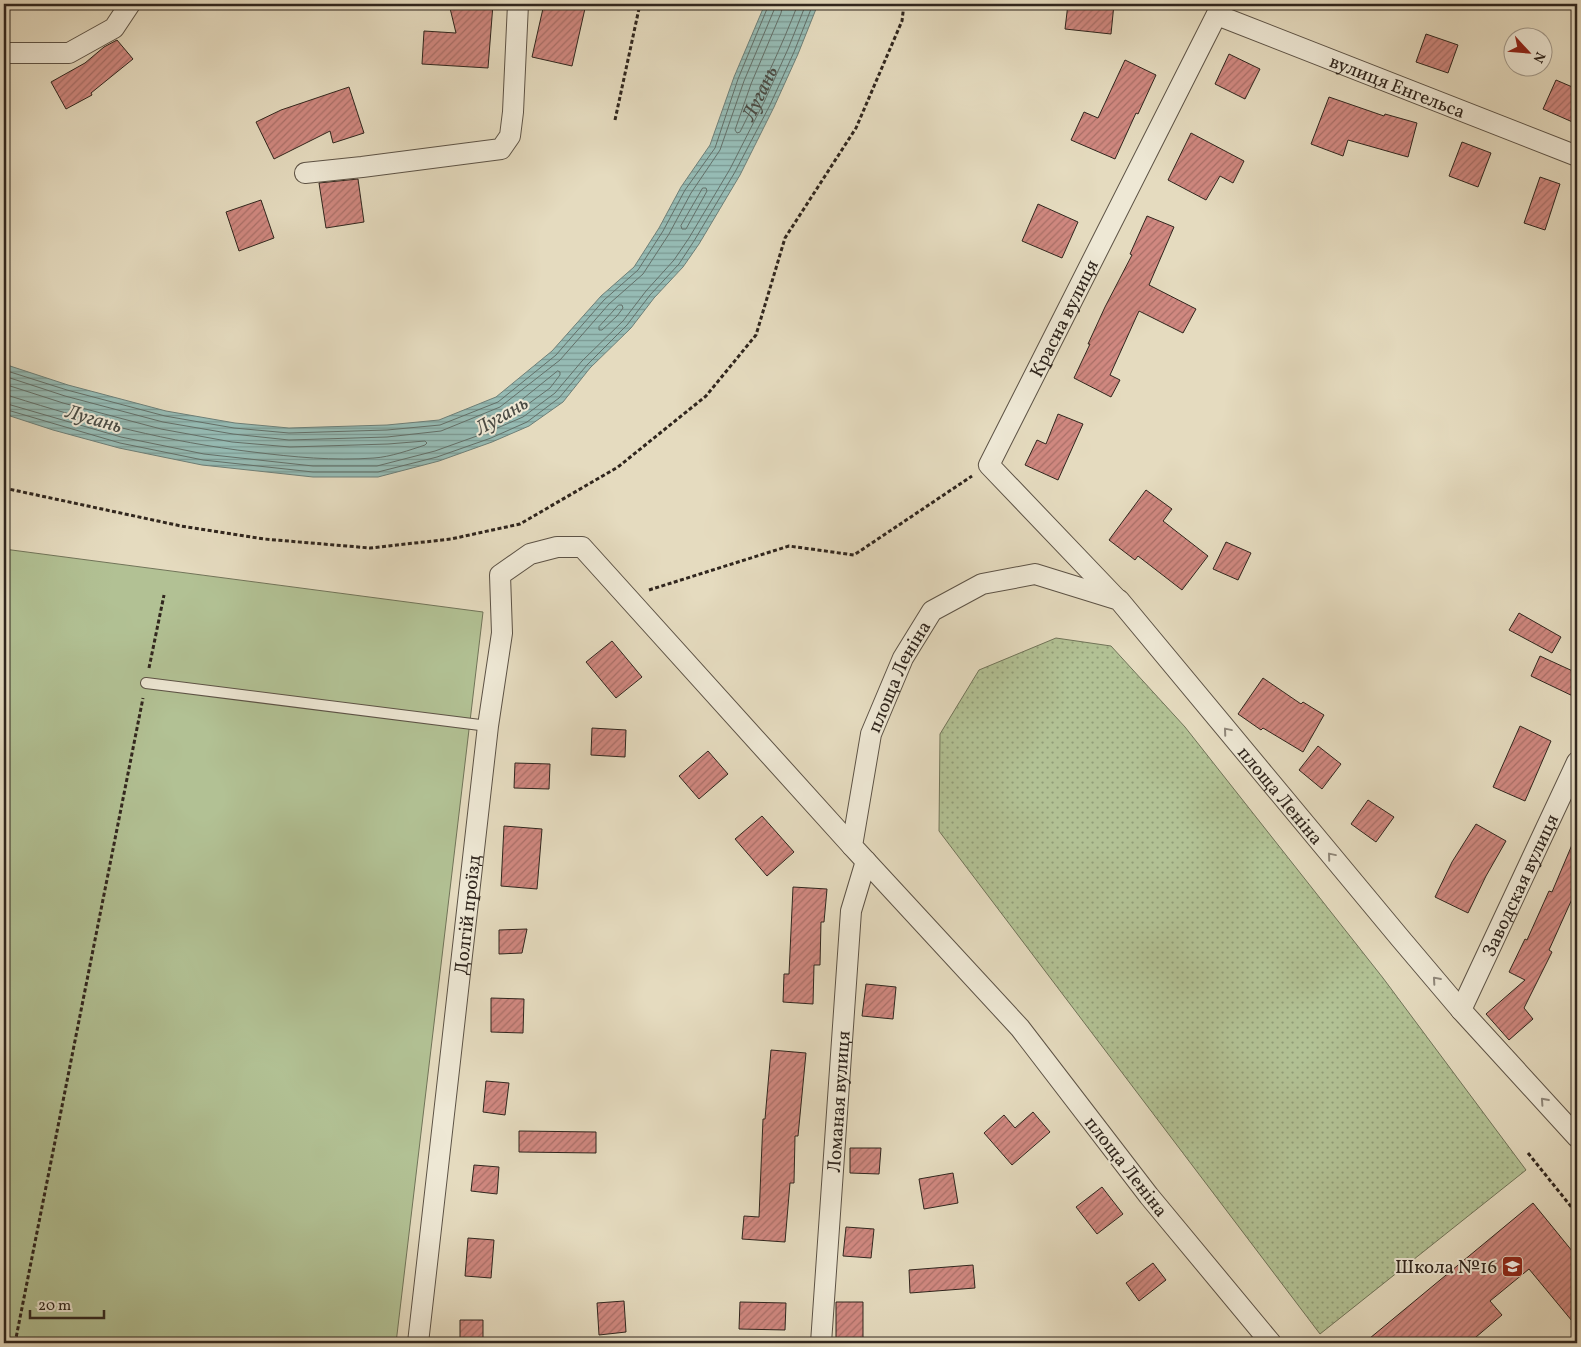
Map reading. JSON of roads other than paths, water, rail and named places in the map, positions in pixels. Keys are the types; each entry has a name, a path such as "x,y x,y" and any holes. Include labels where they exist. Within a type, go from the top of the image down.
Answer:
{"street":[{"path":"4,53 69,53 114,28 130,4"},
{"path":"305,173 501,149 510,136 518,4"},
{"name":"вулиця Енгельса","path":"1219,9 1577,156"},
{"name":"Красна вулиця","path":"1119,600 989,465 1219,9"},
{"name":"Долгій проїзд","path":"418,1343 488,726 502,633 500,575 530,554 557,547 582,547 852,846"},
{"name":"площа Леніна","path":"1271,1343 1149,1196 1020,1028 852,846 871,734 903,658 932,611 982,584 1035,574 1119,600 1461,1010 1577,1137"},
{"name":"Заводская вулиця","path":"1461,1010 1577,762"},
{"name":"Ломаная вулиця","path":"821,1343 851,911 866,861"}],"lane":[{"path":"146,683 488,726"}],"water":[{"name":"Лугань","path":"765,4 818,4 774,107 740,175 683,267 654,298 631,328 590,368 563,402 529,426 492,442 439,461 378,477 313,477 202,465 119,448 4,414 4,364 68,385 166,411 235,423 289,428 387,425 439,420 496,397 552,351 601,296 634,267 659,228 681,187 710,145 734,77"}],"place":[{"name":"Школа №16","path":"1513,1266"}]}
